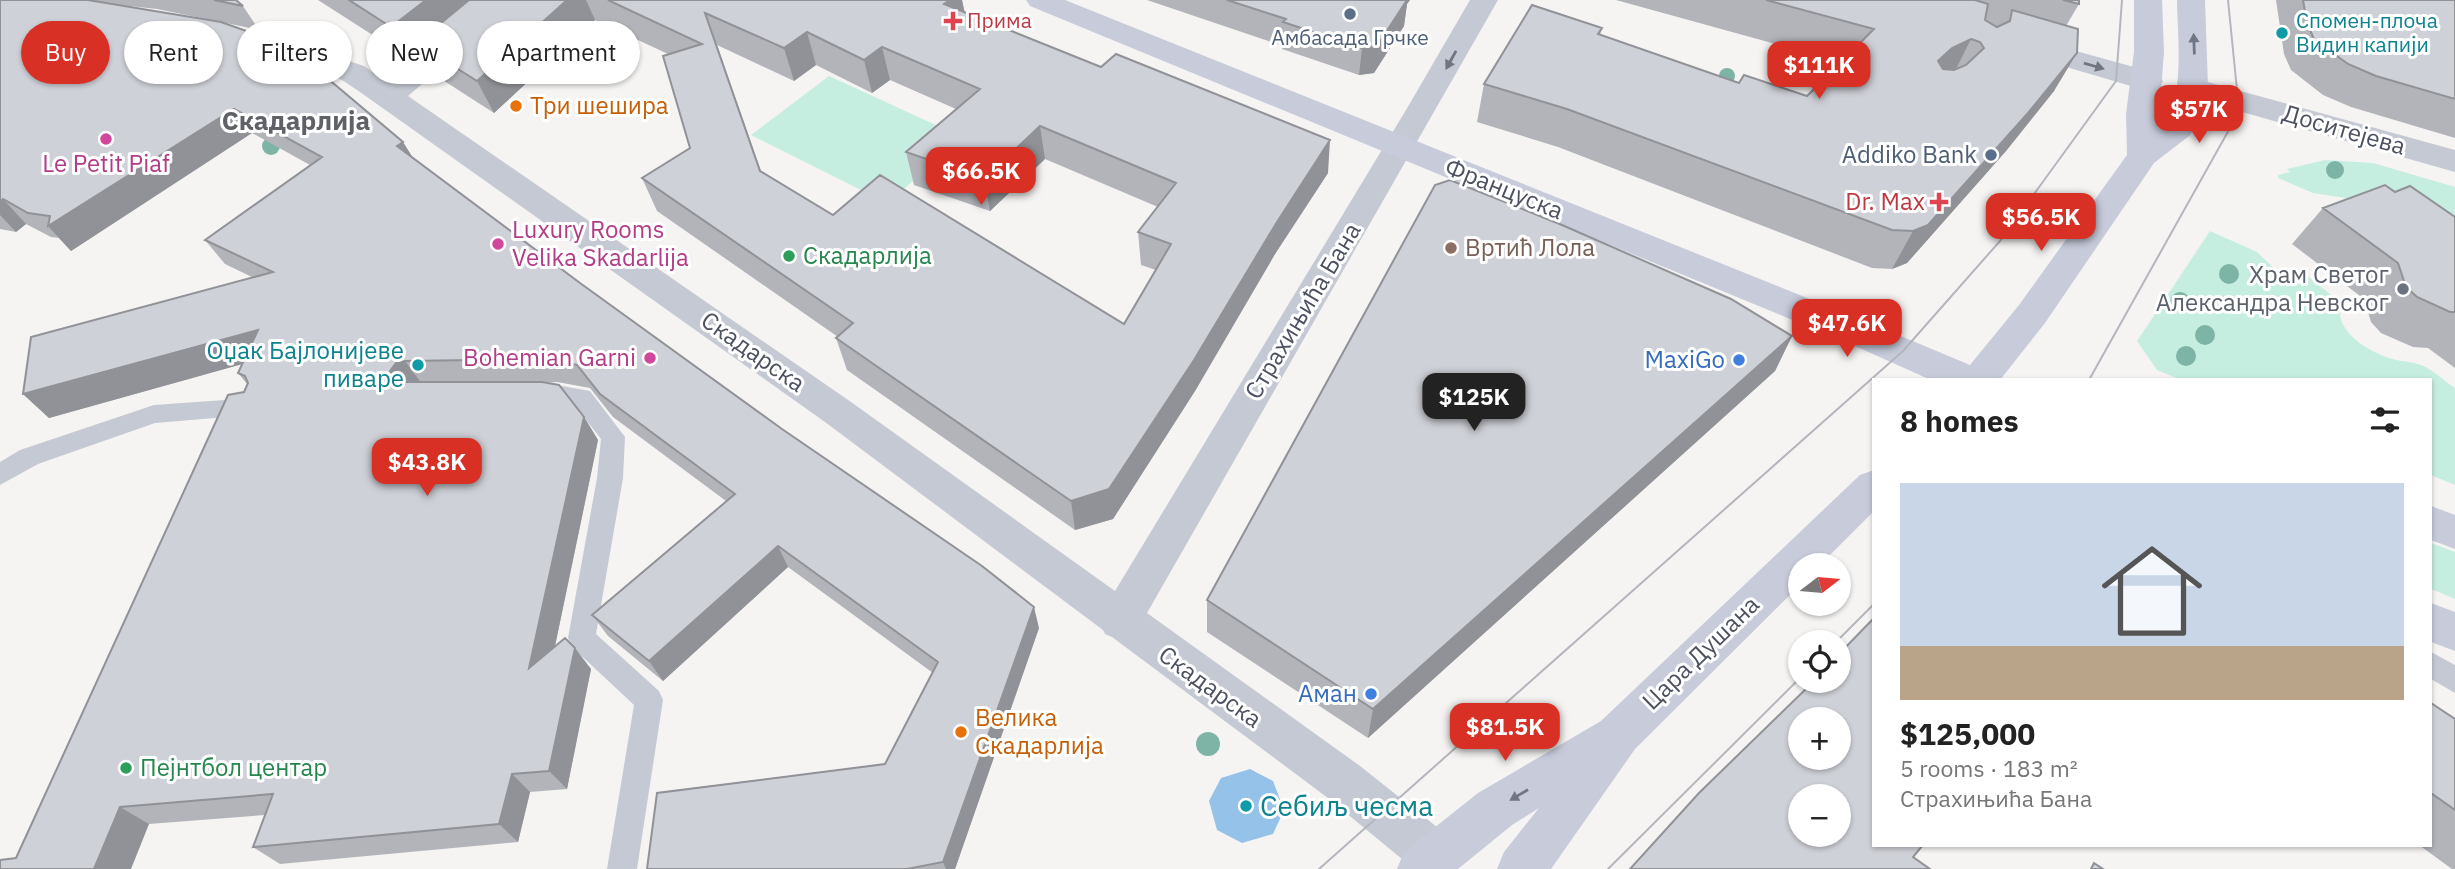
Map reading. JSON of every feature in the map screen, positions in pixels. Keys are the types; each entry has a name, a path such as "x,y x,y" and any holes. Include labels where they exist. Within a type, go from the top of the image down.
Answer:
{"main road":[{"name":"Француска","path":"1040,0 1847,328 1962,378"},
{"path":"2143,156 2142,114 2148,81 2148,0"},
{"path":"1981,378 2032,314 2143,156 2178,129 2193,88 2191,0"},
{"name":"Цара Душана","path":"1521,869 1619,734 1872,488"},
{"path":"2432,523 2455,532"},
{"path":"2432,622 2455,632"},
{"name":"Цара Душана","path":"1428,863 1495,809 1619,734"}],"street":[{"path":"387,97 506,0"},
{"name":"Страхињића Бана","path":"1120,621 1484,0"},
{"name":"Скадарска","path":"223,32 245,36 353,73 838,412 1120,621 1344,782 1428,863"},
{"path":"1993,36 2148,81"},
{"name":"Доситејева","path":"2193,88 2455,161"}],"lane":[{"path":"503,395 557,394 582,398 613,437 610,478 582,638 649,700 622,869"},
{"path":"0,475 29,457 154,414 254,407"},
{"path":"2432,665 2455,680"}],"green space":[{"path":"829,76 964,138 887,203 751,135"},
{"path":"2325,160 2373,163 2455,187 2455,244 2358,200 2313,193 2278,178 2278,175 2290,172 2287,169"},
{"path":"2210,231 2257,252 2285,279 2309,277 2341,303 2342,321 2352,337 2360,343 2386,357 2423,366 2455,388 2455,485 2432,475 2432,378 2176,378 2157,370 2137,341"},
{"path":"2432,543 2455,552 2455,599 2432,589"}],"water":[{"name":"Себиљ чесма","path":"1250,769 1273,781 1284,810 1273,834 1242,843 1217,830 1209,801 1221,778"}],"building":[{"path":"0,0 88,0 215,21 124,21 124,84 223,84 223,23 237,28 237,84 334,84 403,142 397,146 580,283 782,429 982,566 1034,607 943,862 907,869 647,869 657,793 885,764 938,662 778,546 649,661 592,615 735,494 600,394 577,365 543,359 405,361 396,363 390,371 396,382 542,382 559,385 584,417 529,668 565,638 575,648 549,771 512,774 499,824 253,847 273,794 120,807 94,869 0,869 0,860 16,858 228,395 244,392 248,383 245,376 238,373 258,330 23,394 31,337 273,272 205,240 322,157 234,109 48,226 50,216 28,213 3,199 0,202"},
{"path":"214,0 236,0 243,6"},
{"path":"349,0 426,0 399,21 382,21"},
{"path":"469,0 567,0 544,21 477,21 477,81 463,72 463,21 444,21"},
{"path":"608,0 950,0 944,4 1101,67 1116,54 1330,140 1194,360 1109,489 1071,501 836,338 853,323 642,178 690,148 663,56 702,44","holes":["705,13 784,48 807,32 864,60 882,47 980,89 906,152 984,179 1040,126 1176,183 1138,232 1171,244 1124,324 880,175 833,215 760,171"]},
{"path":"1227,0 1407,0 1377,46 1362,48"},
{"path":"1766,0 1975,0 1988,4 1985,20 1997,27 2010,21 2012,10 2078,29 2077,53 2028,113 1928,225 1913,231 1892,230 1567,109 1484,84 1532,5 1602,28 1598,34 1739,83 1744,75 1807,96 1874,29","holes":["1971,39 1980,42 1984,48 1966,65 1954,70 1943,69 1938,61 1952,48"]},
{"path":"2063,0 2079,0 2079,4"},
{"path":"2303,0 2455,0 2455,99 2376,76 2348,64 2314,39 2307,23"},
{"path":"1450,180 1562,225 1731,299 1792,336 1373,709 1207,600 1435,185"},
{"path":"2385,185 2395,192 2410,186 2455,217 2455,312 2417,297 2406,287 2398,263 2323,208"},
{"path":"1872,620 1872,847 1921,847 1913,857 1930,869 1630,869 1699,793 1802,693 1851,693 1851,642"},
{"path":"2432,704 2455,719 2455,810 2432,794"},
{"path":"2094,863 2103,869 2091,869"}],"tram line":[{"path":"1873,378 1903,351 2000,241 2116,81 2122,0"},
{"path":"2090,378 2230,128 2238,100 2228,0"},
{"path":"1319,869 1872,378"},
{"path":"1848,630 1872,606"},
{"path":"1608,869 1788,690"}],"place":[{"name":"Амбасада Грчке","path":"1350,14"},
{"name":"Прима","path":"953,21"},
{"name":"Спомен-плоча Видин капији","path":"2282,33"},
{"name":"Три шешира","path":"516,106"},
{"name":"Le Petit Piaf","path":"106,139"},
{"name":"Addiko Bank","path":"1991,155"},
{"name":"Dr. Max","path":"1939,202"},
{"name":"Luxury Rooms Velika Skadarlija","path":"498,244"},
{"name":"Вртић Лола","path":"1451,248"},
{"name":"Скадарлија","path":"789,256"},
{"name":"Храм Светог Александра Невског","path":"2403,289"},
{"name":"Bohemian Garni","path":"650,358"},
{"name":"MaxiGo","path":"1739,360"},
{"name":"Оџак Бајлонијеве пиваре","path":"418,365"},
{"name":"Аман","path":"1371,694"},
{"name":"Велика Скадарлија","path":"961,732"},
{"name":"Пејнтбол центар","path":"126,768"},
{"name":"Себиљ чесма","path":"1246,806"}],"district":[{"name":"Скадарлија","path":"296,121"}]}
